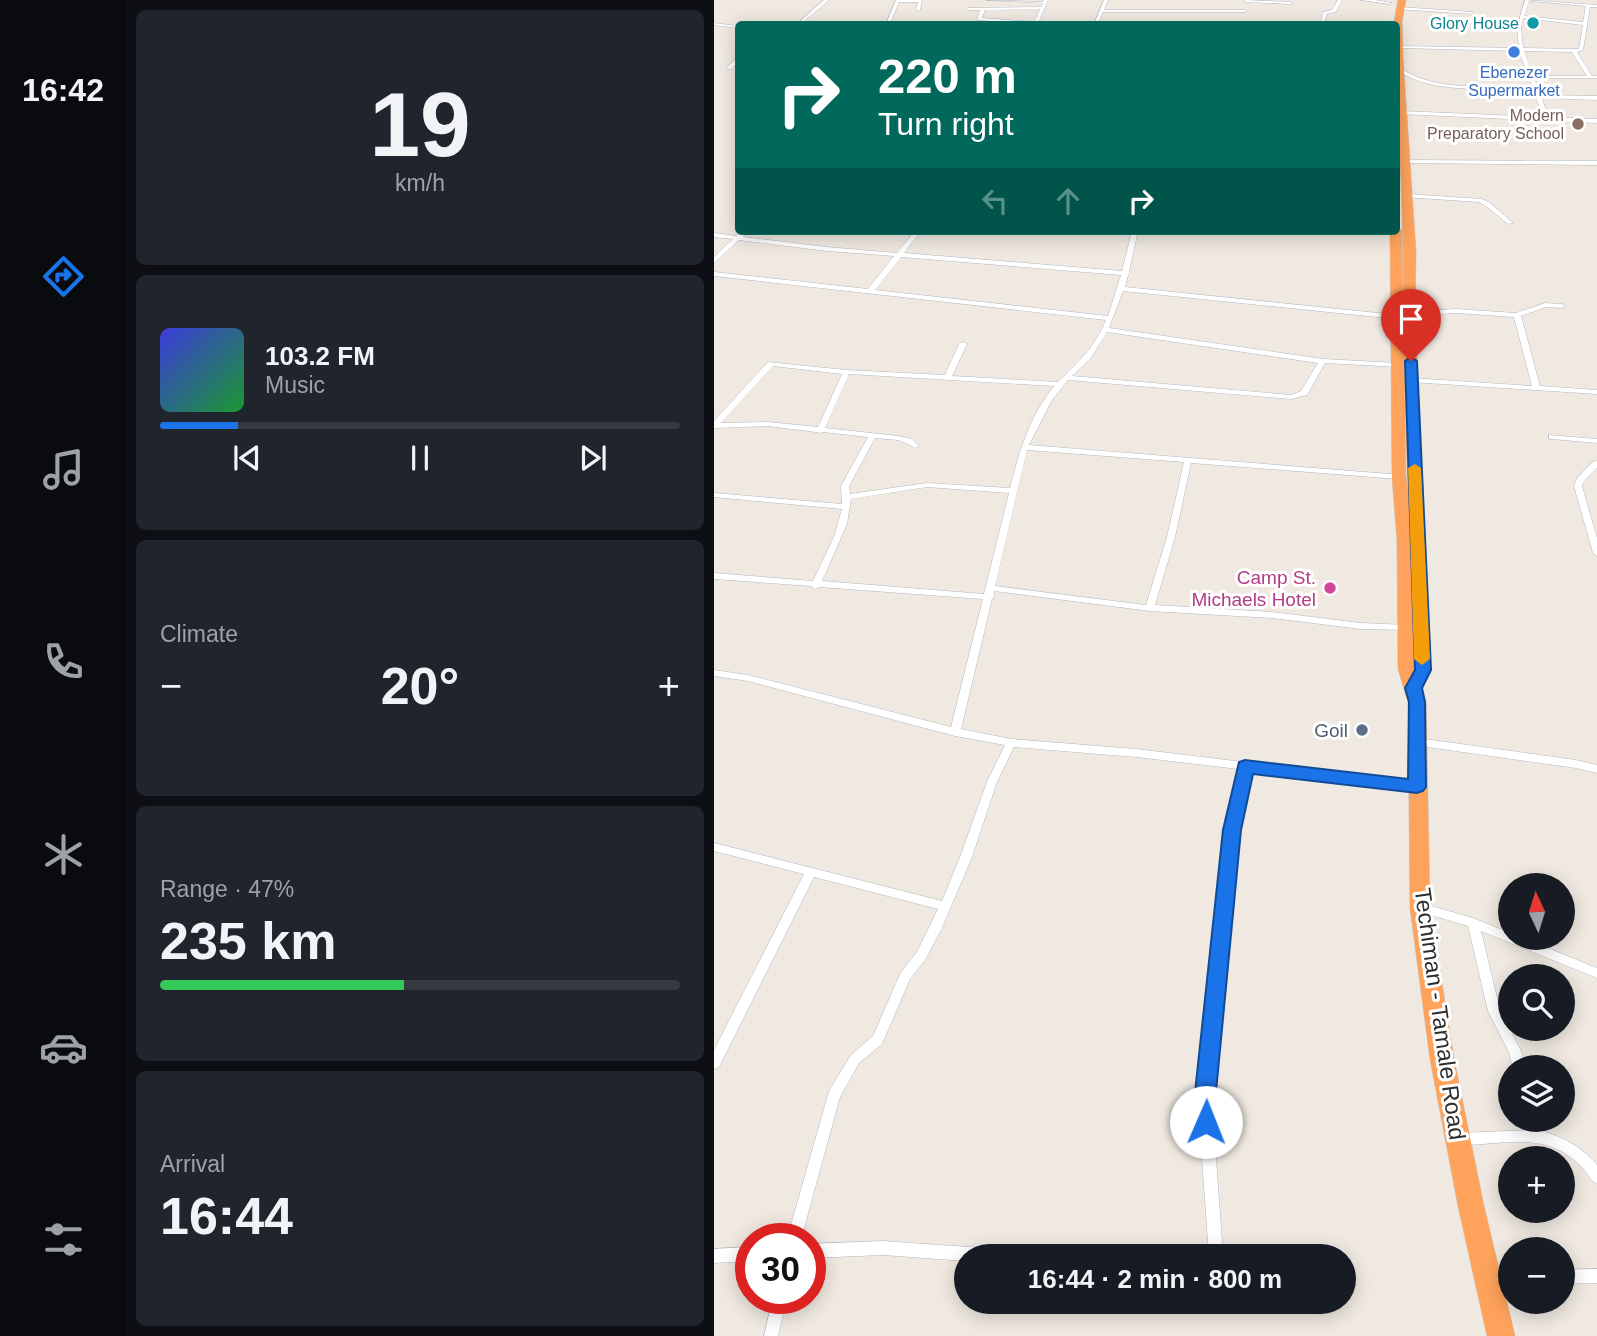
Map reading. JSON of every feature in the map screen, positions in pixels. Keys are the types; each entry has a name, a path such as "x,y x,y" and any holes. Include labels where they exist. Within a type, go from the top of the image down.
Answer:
{"highway":[{"name":"Techiman - Tamale Road","path":"1400,64 1407,196 1403,315 1398,365 1399,477 1405,540 1407,668 1417,702 1420,908 1442,1059 1457,1139 1498,1279"},
{"name":"Techiman - Tamale Road","path":"1396,235 1412,380 1423,670 1413,688"},
{"name":"Techiman - Tamale Road","path":"1500,1314 1501,1336"}],"street":[{"path":"802,21 827,0"},
{"path":"889,21 898,0 920,1 918,10"},
{"path":"988,0 1046,1 1037,21"},
{"path":"1097,21 1106,0"},
{"path":"1323,21 1325,13 1334,10 1340,0"},
{"path":"1363,0 1472,13"},
{"path":"1546,118 1523,50 1519,25 1527,0 1597,6"},
{"path":"1245,18 1247,1 1290,3"},
{"path":"1400,53 1581,50 1588,6"},
{"path":"969,9 1043,8"},
{"path":"983,9 979,19 1002,21"},
{"path":"1102,11 1245,11"},
{"path":"1522,17 1586,24"},
{"path":"714,24 735,27"},
{"path":"1574,51 1594,77"},
{"path":"1401,70 1406,77 1419,81 1472,87 1535,88"},
{"path":"1532,77 1594,77"},
{"path":"1539,96 1597,97"},
{"path":"1401,113 1597,121"},
{"path":"1405,162 1597,163"},
{"path":"1407,196 1480,200 1489,203 1497,214 1510,223"},
{"path":"714,234 827,249 1127,273"},
{"path":"714,261 740,235"},
{"path":"871,290 915,235"},
{"path":"956,732 1024,447 1045,404 1059,384 1091,353 1105,330 1127,273 1134,235"},
{"path":"714,274 1110,318"},
{"path":"1122,289 1403,315 1456,311 1517,315 1545,304 1562,306"},
{"path":"1517,315 1536,389"},
{"path":"1105,330 1323,361 1398,365"},
{"path":"948,376 963,344"},
{"path":"1067,378 1291,397 1304,393 1323,361"},
{"path":"714,425 771,364 846,372 1059,384"},
{"path":"820,431 846,372"},
{"path":"1412,380 1597,393"},
{"path":"714,425 768,424 909,441 915,446"},
{"path":"815,586 846,507 848,497 845,486 872,436"},
{"path":"1552,437 1597,441"},
{"path":"1024,447 1399,477"},
{"path":"1150,608 1171,537 1188,460"},
{"path":"1597,463 1580,480 1578,486 1597,553"},
{"path":"848,497 927,485 1014,491"},
{"path":"714,495 846,507"},
{"path":"714,576 815,586 990,593 1407,628"},
{"path":"714,673 748,678 956,732 1011,743 1136,753 1417,787"},
{"path":"1416,742 1597,769"},
{"path":"798,1223 834,1095 855,1059 878,1040 905,975 920,956 966,857 992,782 1011,743"},
{"path":"1215,1244 1205,1102 1232,830 1245,766"},
{"path":"714,848 944,906"},
{"path":"714,1063 810,873"},
{"path":"1420,908 1473,923 1597,973"},
{"path":"1473,923 1494,1011 1516,1055"},
{"path":"1539,1132 1540,1137"},
{"path":"1457,1139 1540,1137 1566,1146 1593,1168 1597,1177"},
{"path":"826,1250 883,1248 954,1253"},
{"path":"714,1256 735,1255"},
{"path":"1575,1277 1597,1276"},
{"path":"771,1336 776,1314"}],"slow traffic":[{"path":"1415,468 1422,659"}],"place":[{"name":"Glory House","path":"1533,23"},
{"name":"Ebenezer Supermarket","path":"1514,52"},
{"name":"Modern Preparatory School","path":"1578,124"},
{"name":"Camp St. Michaels Hotel","path":"1330,588"},
{"name":"Goil","path":"1362,730"}],"route":[{"path":"1206,1122 1205,1102 1232,830 1245,766 1417,787 1417,702 1413,688 1423,670 1411,361"}]}
